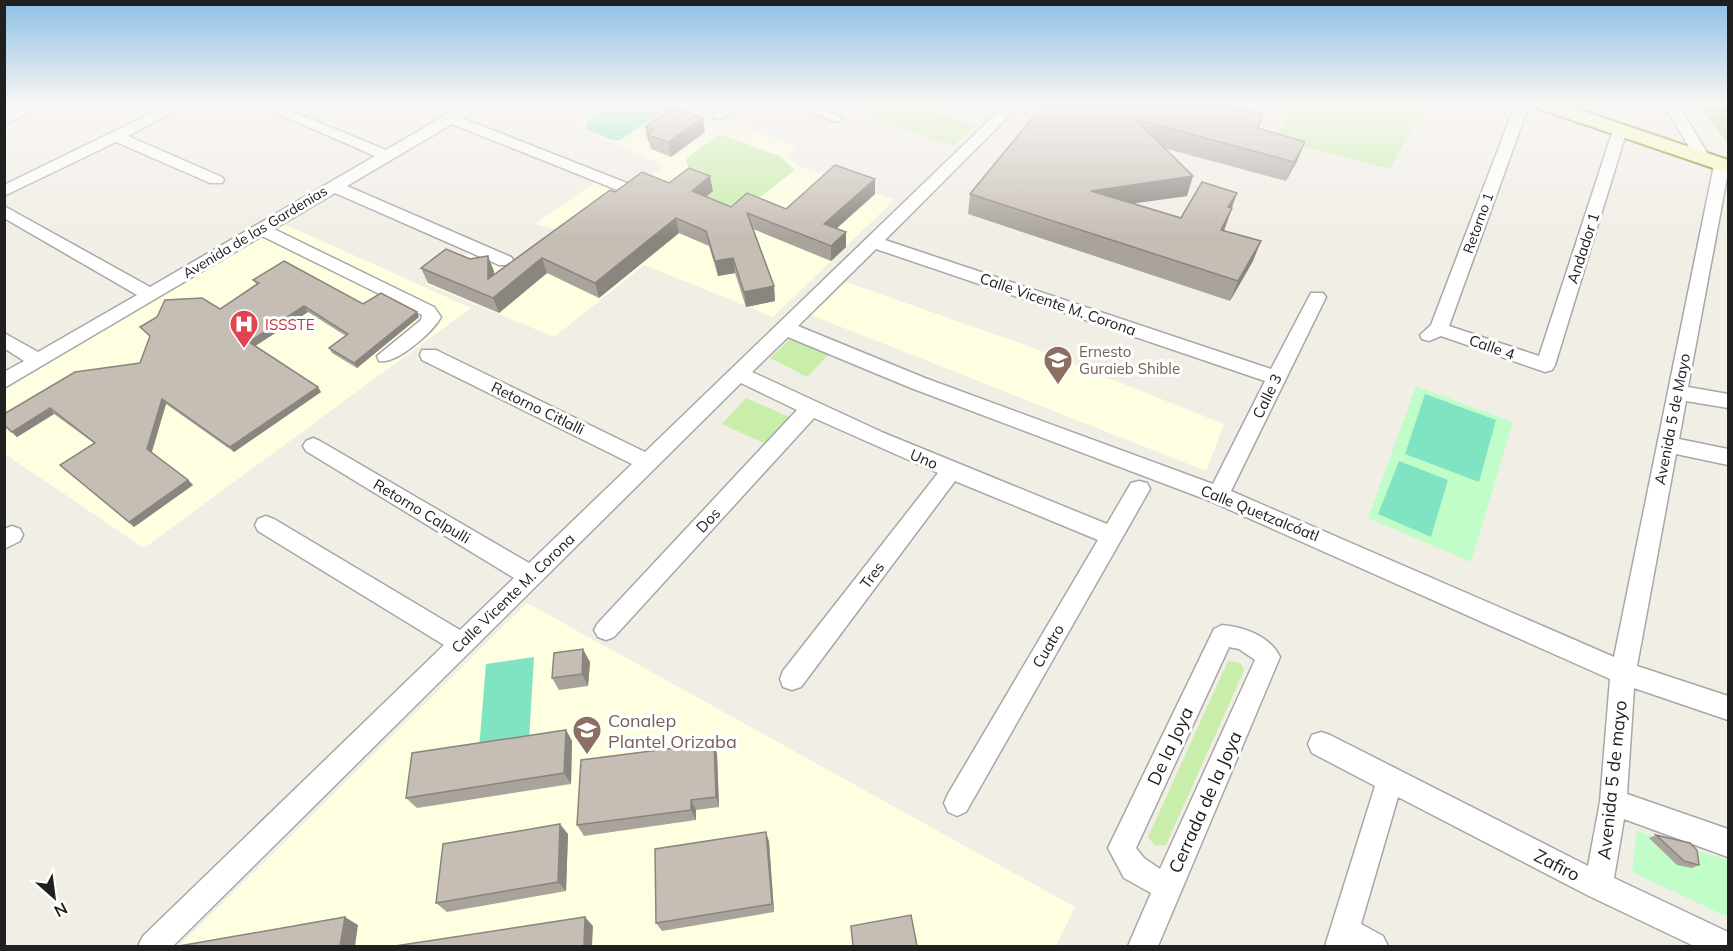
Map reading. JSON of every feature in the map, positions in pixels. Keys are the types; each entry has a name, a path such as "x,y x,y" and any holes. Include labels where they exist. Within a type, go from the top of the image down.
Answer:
{"street":[{"path":"4,190 88,149"},
{"path":"146,149 216,180"},
{"path":"372,149 385,155"},
{"name":"Avenida de las Gardenias","path":"4,381 395,149"},
{"path":"529,149 631,190"},
{"name":"Calle Vicente M. Corona","path":"153,946 461,643 787,329 968,149"},
{"name":"Retorno 1","path":"1433,332 1505,149"},
{"name":"Andador 1","path":"1545,365 1614,149"},
{"path":"1676,149 1718,164"},
{"path":"1706,149 1718,164"},
{"name":"Avenida 5 de Mayo","path":"1623,674 1677,392 1720,222 1718,164"},
{"path":"333,186 506,261"},
{"path":"4,211 150,295"},
{"path":"261,229 428,311 432,317 428,324 386,356"},
{"name":"Calle Vicente M. Corona","path":"874,242 1276,378"},
{"name":"Calle 3","path":"1218,495 1317,297"},
{"name":"Calle Quetzalcóatl","path":"787,329 918,383 1218,495 1348,550 1623,674 1728,708"},
{"name":"Calle 4","path":"1433,332 1545,365"},
{"path":"4,339 38,361"},
{"name":"Retorno Citlalli","path":"429,355 647,462"},
{"name":"Uno","path":"739,374 810,409 951,471 1112,536"},
{"path":"1677,392 1728,401"},
{"name":"Dos","path":"606,630 810,409"},
{"path":"1667,444 1728,457"},
{"name":"Retorno Calpulli","path":"313,446 531,576"},
{"name":"Tres","path":"792,679 951,471"},
{"name":"Cuatro","path":"957,803 1140,489"},
{"path":"266,525 461,643"},
{"name":"De la Joya","path":"1168,885 1139,873 1128,861 1122,848 1222,636 1257,646 1268,657"},
{"name":"Cerrada de la Joya","path":"1143,946 1268,657"},
{"name":"Avenida 5 de mayo","path":"1599,886 1613,802 1623,674"},
{"name":"Zafiro","path":"1321,744 1599,886 1725,946"},
{"path":"1373,946 1342,938 1390,781"},
{"path":"1613,802 1728,843"}],"shaded area":[{"path":"628,149 794,149 786,156 801,167 894,200 773,317 644,265 554,337 426,284 470,251 513,268 563,231 535,224 599,180 628,192 664,166"},
{"name":"ISSSTE","path":"282,223 471,308 144,548 5,454 5,390"},
{"name":"Ernesto Guraieb Shible","path":"846,282 1031,347 1224,424 1206,471 811,315"},
{"name":"Conalep Plantel Orizaba","path":"527,603 1075,907 1056,946 179,946"}],"green space":[{"path":"699,149 762,149 780,156 795,170 746,208 734,203 720,216 695,206 713,191 692,182 686,159"},
{"path":"1314,149 1401,149 1390,169"},
{"path":"797,332 835,348 807,377 770,358"},
{"path":"1416,386 1513,422 1471,562 1368,518"},
{"path":"1425,394 1496,420 1479,482 1405,454"},
{"path":"746,398 789,417 766,444 722,424"},
{"path":"1399,461 1448,480 1431,537 1378,514"},
{"path":"534,657 529,740 479,749 486,664"},
{"path":"1228,661 1240,663 1244,669 1243,673 1166,845 1155,846 1148,837"},
{"path":"1637,831 1728,860 1728,917 1632,872"}],"building":[{"path":"1007,149 1166,149 1193,176 1091,191 1181,218 1202,182 1237,193 1228,207 1232,208 1221,230 1261,241 1238,281 970,194"},
{"path":"1247,149 1301,149 1294,162"},
{"path":"835,165 875,179 824,224 846,232 831,246 747,213 774,286 744,292 733,258 715,261 706,231 676,218 595,283 542,258 493,298 421,268 446,249 470,259 488,256 488,279 610,190 615,192 642,172 669,183 689,168 710,176 692,191 731,207 747,193 786,209"},
{"path":"284,261 363,304 381,293 417,312 354,363 329,348 348,334 304,306 249,342 318,387 230,447 162,399 147,449 188,480 129,522 60,465 95,443 50,408 12,432 4,425 4,414 75,372 140,363 150,336 140,327 157,317 165,300 202,298 220,309 259,283 253,280"},
{"path":"583,649 582,674 552,678 554,653"},
{"path":"566,730 564,773 406,798 412,753"},
{"path":"714,743 716,797 691,800 691,810 577,825 581,760"},
{"path":"560,824 558,882 436,903 443,844"},
{"path":"766,832 772,904 656,923 655,849"},
{"path":"1656,835 1690,843 1697,850 1699,865 1684,861"},
{"path":"911,915 917,946 853,946 851,926"},
{"path":"345,917 340,946 179,946"},
{"path":"585,917 584,946 395,946"}],"place":[{"name":"ISSSTE","path":"244,350"},
{"name":"Ernesto Guraieb Shible","path":"1058,386"},
{"name":"Conalep Plantel Orizaba","path":"587,756"}]}
